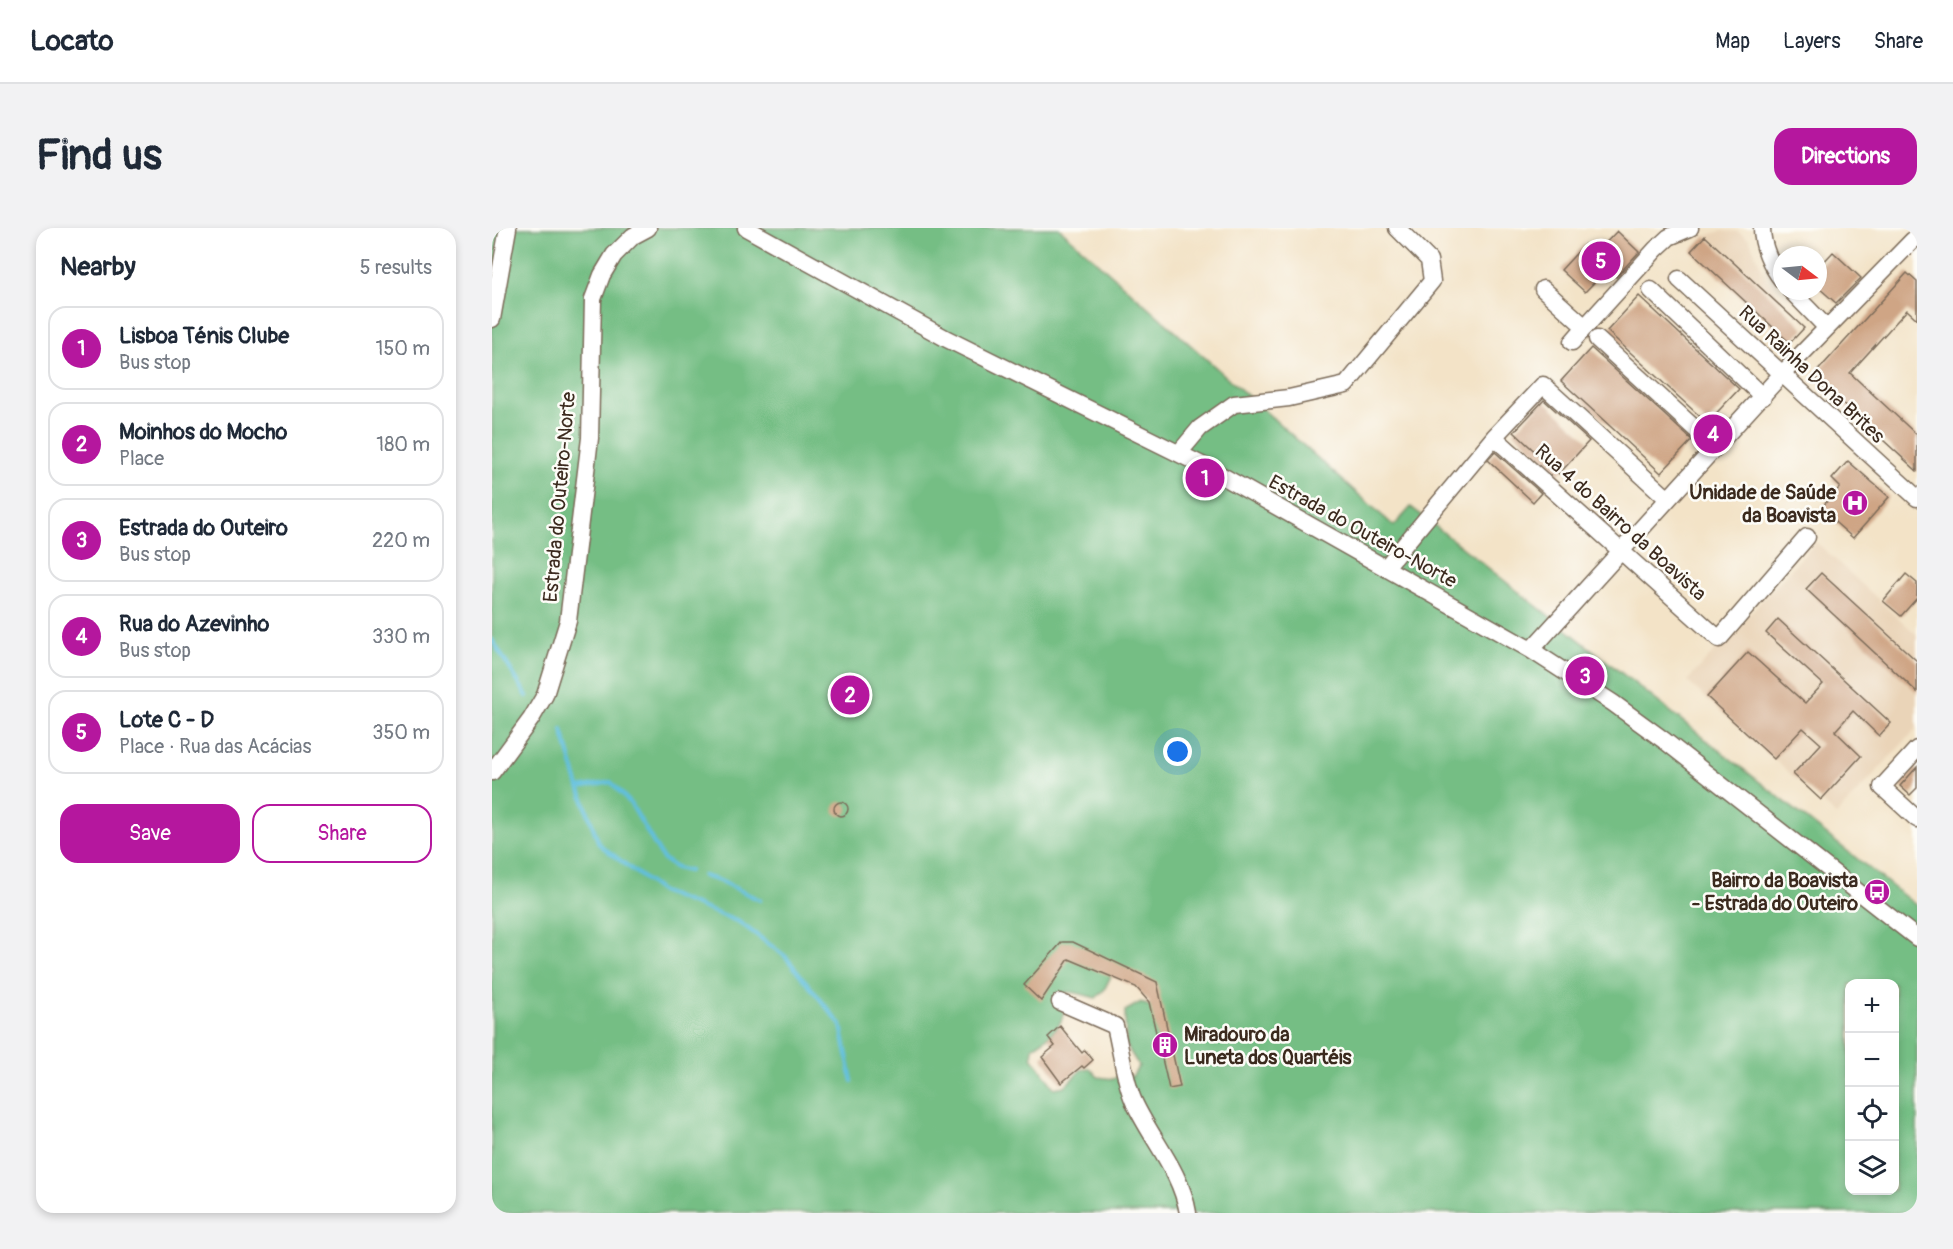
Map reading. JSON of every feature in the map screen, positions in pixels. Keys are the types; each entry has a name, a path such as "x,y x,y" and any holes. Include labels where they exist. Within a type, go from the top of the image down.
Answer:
{"street":[{"path":"492,319 508,228"},
{"name":"Estrada do Outeiro-Norte","path":"492,772 531,719 545,695 568,621 590,438 593,299 602,275 614,255 633,236 648,228"},
{"name":"Estrada do Outeiro-Norte","path":"746,228 947,339 1179,453 1531,650 1613,703 1665,741 1916,935"},
{"path":"1179,453 1200,428 1234,404 1289,398 1346,385 1432,281 1429,260 1397,228"},
{"path":"1572,342 1669,237 1690,228"},
{"path":"1762,228 1762,237 1773,265"},
{"path":"1531,650 1781,375 1912,237"},
{"name":"Rua Rainha Dona Brites","path":"1678,279 1917,498"},
{"path":"1543,289 1585,327"},
{"path":"1651,290 1763,397"},
{"path":"1800,300 1827,328"},
{"path":"1597,339 1715,447"},
{"path":"1386,567 1494,437 1542,385 1668,499"},
{"name":"Rua 4 do Bairro da Boavista","path":"1494,437 1622,549 1719,639 1807,537"},
{"path":"1917,749 1882,787 1917,819"},
{"path":"1060,1002 1115,1026 1132,1098 1172,1168 1188,1213"}],"shaded area":[{"path":"1721,231 1738,232 1749,239 1767,280 1773,288 1773,299 1705,236"},
{"path":"1774,300 1783,300 1779,305"},
{"path":"1816,542 1917,635 1917,728 1836,815 1687,681"}],"green space":[{"path":"492,228 1059,228 1394,526 1411,507 1917,906 1917,1213 492,1213","holes":["1112,974 1154,987 1153,1008 1141,1002 1125,1011 1126,1045 1139,1066 1132,1077 1123,1071 1114,1079 1098,1077 1090,1068 1081,1070 1065,1086 1054,1088 1032,1057 1033,1047 1057,1028 1063,1017 1066,992 1096,998 1104,990"]}],"building":[{"path":"1617,231 1639,252 1616,277 1607,269 1585,292 1561,270 1585,244 1595,254"},
{"path":"1705,236 1804,328 1790,343 1691,251"},
{"path":"1833,252 1861,278 1836,303 1827,295 1827,258"},
{"path":"1907,273 1917,282 1917,319 1907,310 1850,373 1917,435 1917,471 1813,376"},
{"path":"1639,296 1739,389 1707,423 1607,331"},
{"path":"1591,348 1692,440 1661,473 1561,381"},
{"path":"1544,400 1589,441 1559,474 1514,432"},
{"path":"1495,452 1541,493 1533,502 1488,460"},
{"name":"Unidade de Saúde da Boavista","path":"1848,461 1889,497 1853,538 1820,509 1840,487 1832,479"},
{"path":"1821,573 1917,661 1917,692 1806,589"},
{"path":"1906,574 1917,583 1917,598 1901,616 1883,601"},
{"path":"1778,619 1891,723 1879,736 1853,711 1835,731 1861,756 1821,800 1793,774 1821,744 1803,728 1774,759 1707,697 1748,652 1805,703 1823,684 1766,633"},
{"path":"850,688 855,690 857,695 855,700 850,702 845,700 843,695 845,690"},
{"path":"1917,767 1917,788 1910,795 1900,786"},
{"path":"841,802 846,804 848,809 846,814 841,816 836,814 834,809 836,804"},
{"name":"Miradouro da Luneta dos Quartéis","path":"1062,942 1073,942 1157,982 1180,1087 1169,1089 1149,1002 1136,987 1069,959 1041,1001 1024,985"},
{"path":"1060,1026 1082,1053 1085,1050 1093,1060 1061,1083 1042,1057 1055,1046 1048,1037"}],"waterway":[{"path":"492,640 527,696"},
{"path":"562,730 599,844 660,891 739,922 785,956 841,1025 852,1081"},
{"path":"579,788 611,782 631,804 663,859 676,868 689,871"},
{"path":"703,876 720,881 760,900"}],"place":[{"name":"Lote C - D","path":"1601,261"},
{"name":"Rua do Azevinho","path":"1713,434"},
{"name":"Lisboa Ténis Clube","path":"1205,478"},
{"name":"Unidade de Saúde da Boavista","path":"1855,503"},
{"name":"Estrada do Outeiro","path":"1585,676"},
{"name":"Moinhos do Mocho","path":"850,695"},
{"name":"Bairro da Boavista - Estrada do Outeiro","path":"1877,892"},
{"name":"Miradouro da Luneta dos Quartéis","path":"1165,1045"}]}
